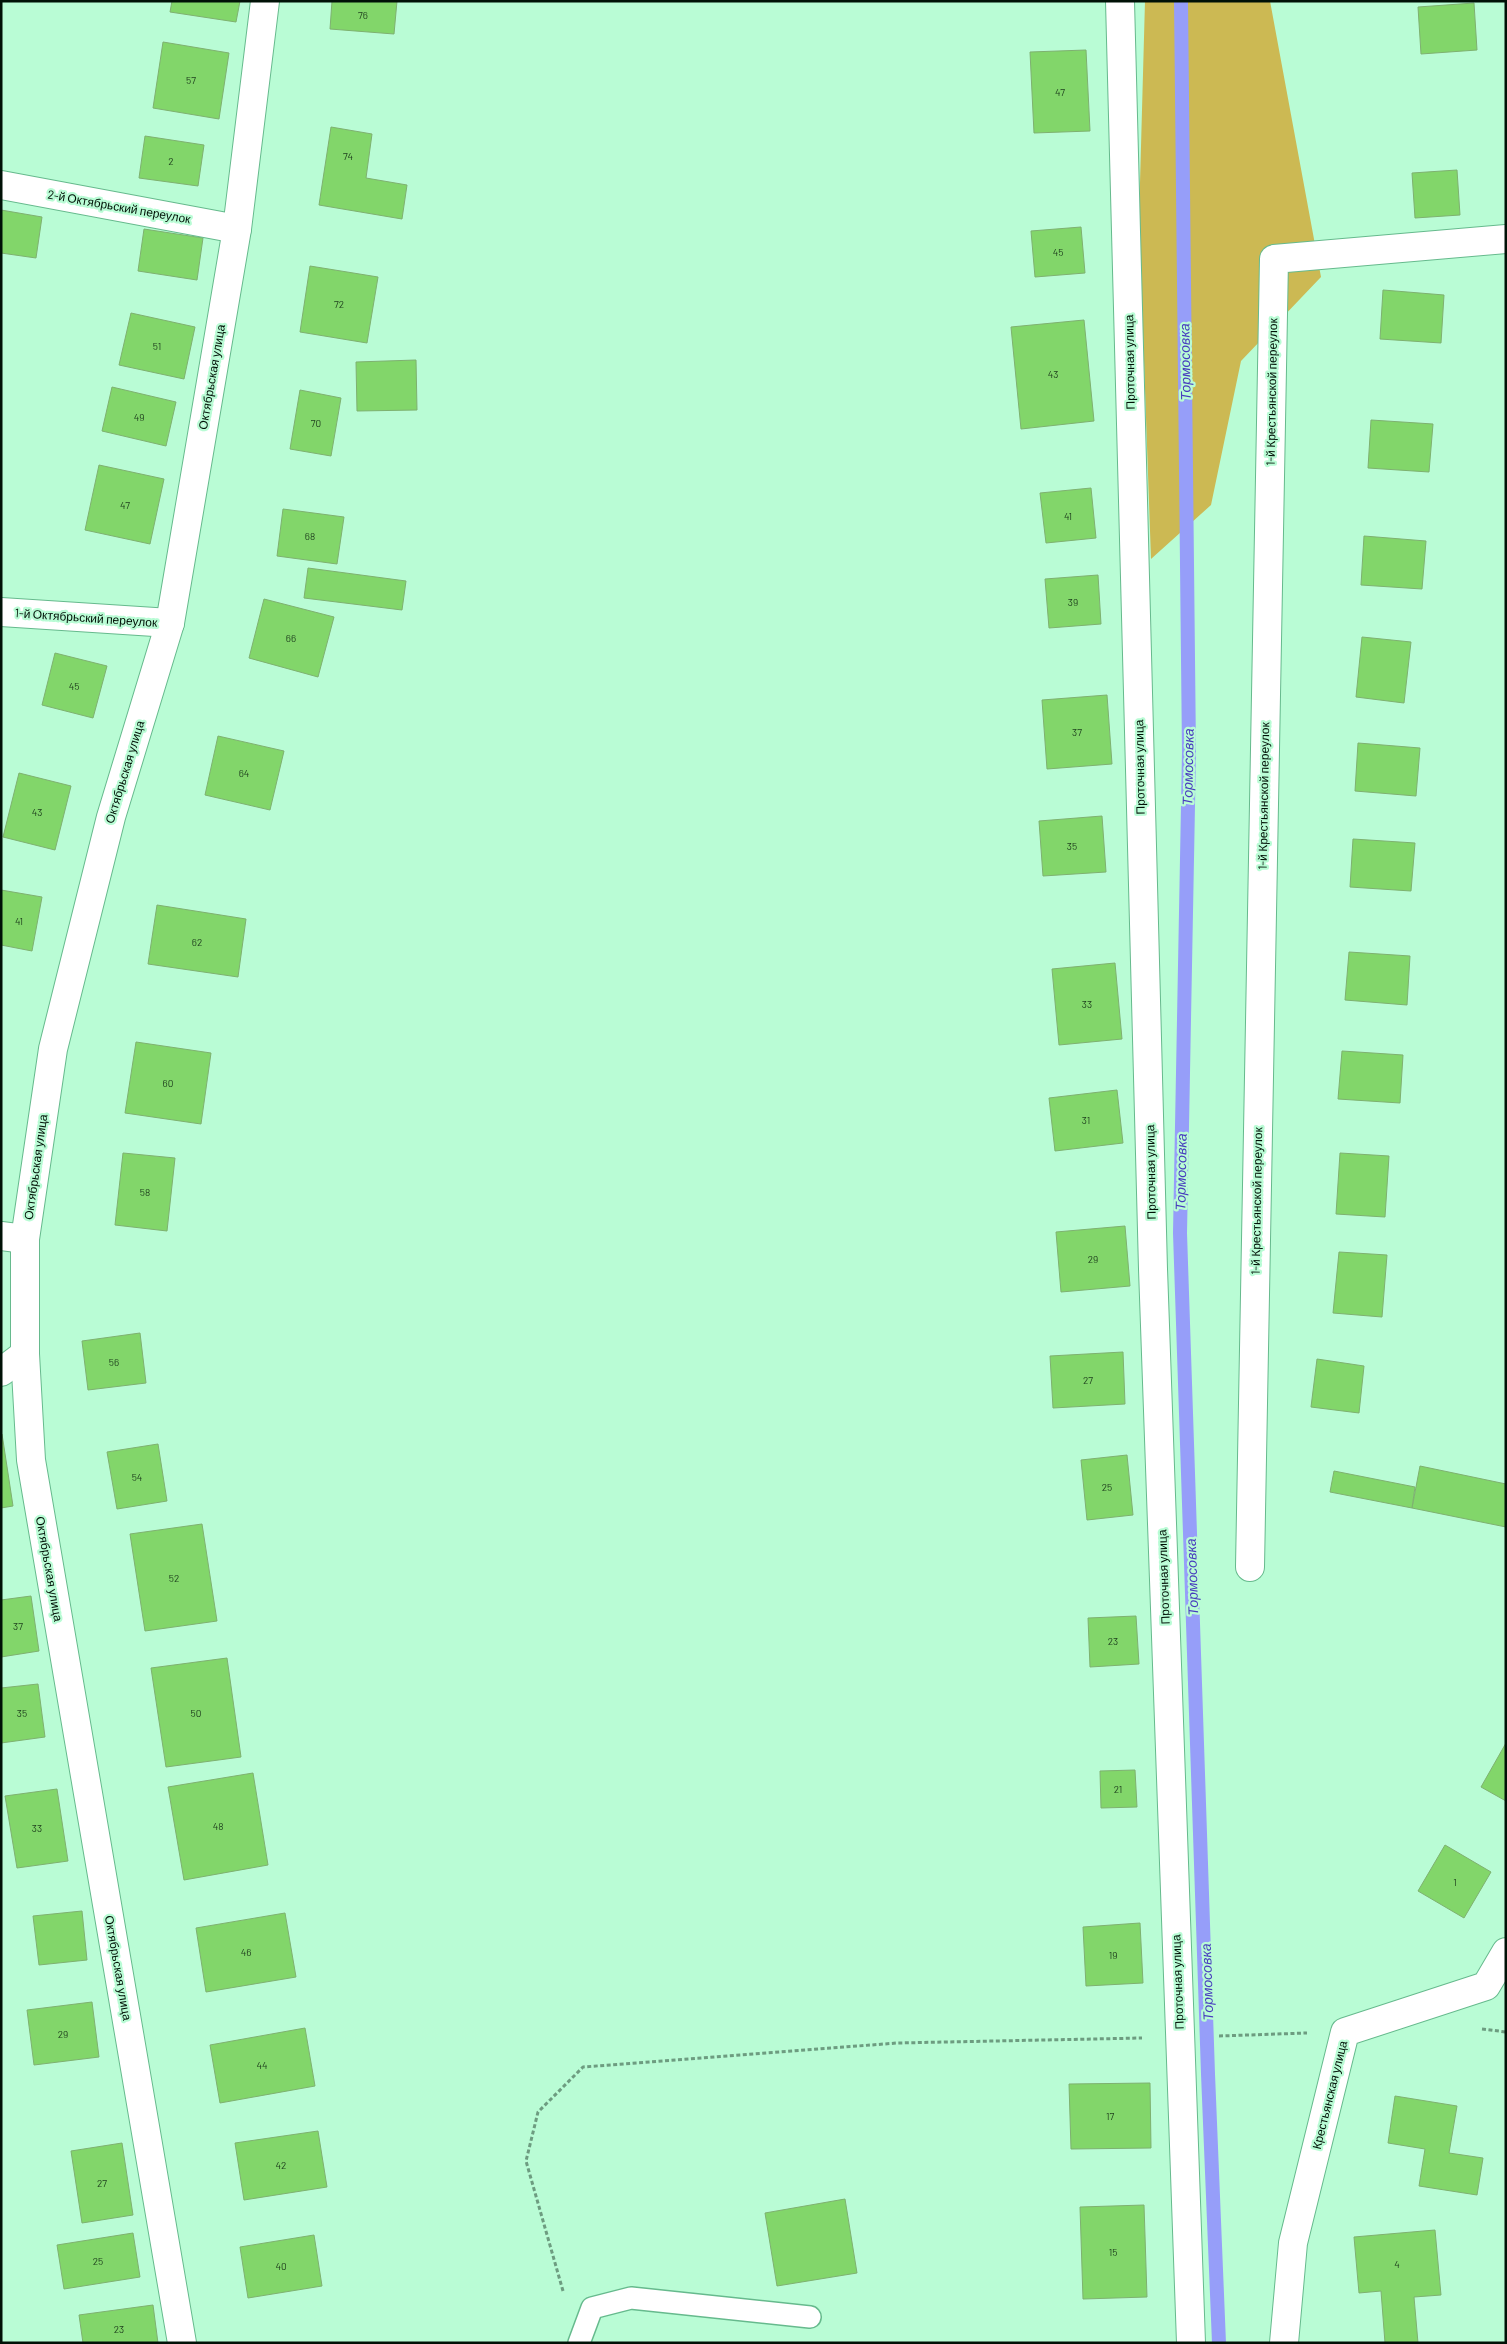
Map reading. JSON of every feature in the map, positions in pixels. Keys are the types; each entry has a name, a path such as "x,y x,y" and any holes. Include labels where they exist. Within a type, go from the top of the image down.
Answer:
{"street":[{"name":"Октябрьская улица","path":"182,2343 30,1460 24,1354 13,1238 53,1049 111,817 170,623 237,229 265,1"},
{"name":"Проточная улица","path":"1120,1 1153,1269 1191,2343"},
{"name":"2-й Октябрьский переулок","path":"1,185 237,229"},
{"name":"1-й Крестьянской переулок","path":"1250,1566 1274,259 1506,239"},
{"name":"1-й Октябрьский переулок","path":"1,612 170,623"},
{"path":"1,1372 24,1354"},
{"name":"Крестьянская улица","path":"1284,2343 1293,2243 1346,2032 1486,1986 1506,1952"}],"lane":[{"path":"579,2343 592,2308 631,2298 810,2317"}],"path":[{"path":"564,2295 526,2161 538,2112 583,2068 897,2044 1346,2032"}],"shaded area":[{"path":"1145,1 1270,1 1321,277 1241,361 1211,505 1151,559 1139,219"}],"building":[{"path":"172,1 240,1 236,22 170,12"},
{"path":"332,1 397,1 394,34 330,29"},
{"path":"1474,3 1477,50 1421,54 1418,7"},
{"path":"163,42 229,53 219,119 153,108"},
{"path":"1086,50 1090,131 1034,133 1030,52"},
{"path":"331,127 372,134 366,178 407,185 402,219 319,205"},
{"path":"145,136 204,145 198,186 139,178"},
{"path":"1457,170 1460,215 1415,218 1412,173"},
{"path":"1,210 42,217 36,258 1,253"},
{"path":"1081,227 1085,273 1035,277 1031,231"},
{"path":"144,229 203,238 197,280 138,271"},
{"path":"310,266 378,277 367,343 300,332"},
{"path":"1383,290 1444,295 1441,343 1380,339"},
{"path":"131,313 195,327 184,379 119,365"},
{"path":"1084,320 1094,421 1021,429 1011,327"},
{"path":"416,360 417,410 357,411 356,362"},
{"path":"112,387 176,402 166,446 102,431"},
{"path":"300,390 341,398 331,456 290,449"},
{"path":"1371,420 1433,424 1429,472 1368,468"},
{"path":"99,465 164,479 150,544 85,530"},
{"path":"1091,488 1096,538 1046,543 1040,493"},
{"path":"283,509 344,517 337,564 277,556"},
{"path":"1364,536 1426,541 1422,589 1361,585"},
{"path":"308,568 406,581 402,610 304,598"},
{"path":"1098,575 1101,624 1049,628 1045,579"},
{"path":"264,599 334,617 318,677 249,658"},
{"path":"1362,637 1411,642 1404,703 1356,697"},
{"path":"55,653 107,666 93,718 42,705"},
{"path":"1107,695 1112,764 1047,769 1042,700"},
{"path":"218,736 284,751 270,810 205,795"},
{"path":"1358,743 1420,748 1416,796 1355,791"},
{"path":"19,773 71,786 55,850 3,837"},
{"path":"1102,816 1106,872 1043,876 1039,821"},
{"path":"1353,839 1415,843 1411,891 1350,887"},
{"path":"1,890 42,897 32,951 1,945"},
{"path":"157,905 246,919 238,977 148,964"},
{"path":"1349,952 1410,956 1407,1005 1345,1000"},
{"path":"1115,963 1122,1039 1059,1045 1052,969"},
{"path":"136,1042 211,1053 201,1124 125,1113"},
{"path":"1342,1051 1403,1055 1400,1103 1338,1099"},
{"path":"1117,1090 1123,1143 1055,1151 1049,1098"},
{"path":"123,1153 175,1158 167,1231 115,1225"},
{"path":"1340,1153 1389,1156 1385,1217 1336,1214"},
{"path":"1125,1226 1130,1286 1061,1292 1056,1232"},
{"path":"1339,1252 1387,1255 1382,1317 1333,1313"},
{"path":"140,1333 146,1383 88,1390 82,1341"},
{"path":"1123,1352 1125,1404 1053,1408 1050,1356"},
{"path":"1317,1359 1364,1366 1359,1413 1311,1407"},
{"path":"1,1434 13,1506 1,1508"},
{"path":"158,1444 167,1501 117,1509 107,1452"},
{"path":"1127,1455 1133,1515 1087,1520 1081,1460"},
{"path":"1420,1466 1506,1484 1506,1527 1412,1508"},
{"path":"1334,1471 1415,1487 1412,1508 1330,1492"},
{"path":"202,1524 217,1621 145,1631 130,1534"},
{"path":"31,1596 39,1651 1,1657 1,1600"},
{"path":"1136,1616 1139,1664 1090,1667 1088,1618"},
{"path":"227,1658 241,1757 166,1767 151,1668"},
{"path":"38,1684 45,1737 1,1743 1,1688"},
{"path":"1506,1743 1506,1801 1481,1787"},
{"path":"1135,1770 1137,1807 1101,1808 1100,1771"},
{"path":"253,1773 268,1865 184,1880 168,1787"},
{"path":"57,1789 68,1861 17,1868 5,1796"},
{"path":"1445,1845 1491,1872 1464,1918 1418,1891"},
{"path":"82,1911 87,1960 39,1965 33,1916"},
{"path":"285,1913 296,1977 206,1992 196,1928"},
{"path":"1140,1923 1143,1983 1086,1986 1083,1927"},
{"path":"92,2002 99,2057 34,2065 27,2010"},
{"path":"305,2028 315,2086 220,2103 210,2045"},
{"path":"1150,2083 1151,2148 1071,2149 1069,2084"},
{"path":"1395,2096 1457,2106 1449,2153 1483,2158 1477,2195 1419,2186 1425,2149 1388,2143"},
{"path":"318,2131 327,2187 244,2200 235,2143"},
{"path":"122,2143 133,2215 82,2223 71,2151"},
{"path":"845,2199 857,2273 777,2286 765,2213"},
{"path":"1144,2205 1147,2297 1083,2299 1080,2207"},
{"path":"1435,2230 1441,2295 1414,2297 1418,2343 1385,2343 1381,2291 1359,2293 1354,2237"},
{"path":"133,2233 140,2277 64,2289 57,2245"},
{"path":"314,2235 322,2286 248,2298 240,2247"},
{"path":"153,2305 158,2343 83,2343 79,2315"}],"waterway":[{"name":"Тормосовка","path":"1181,1 1189,752 1180,1233 1208,2074 1219,2343"}]}
